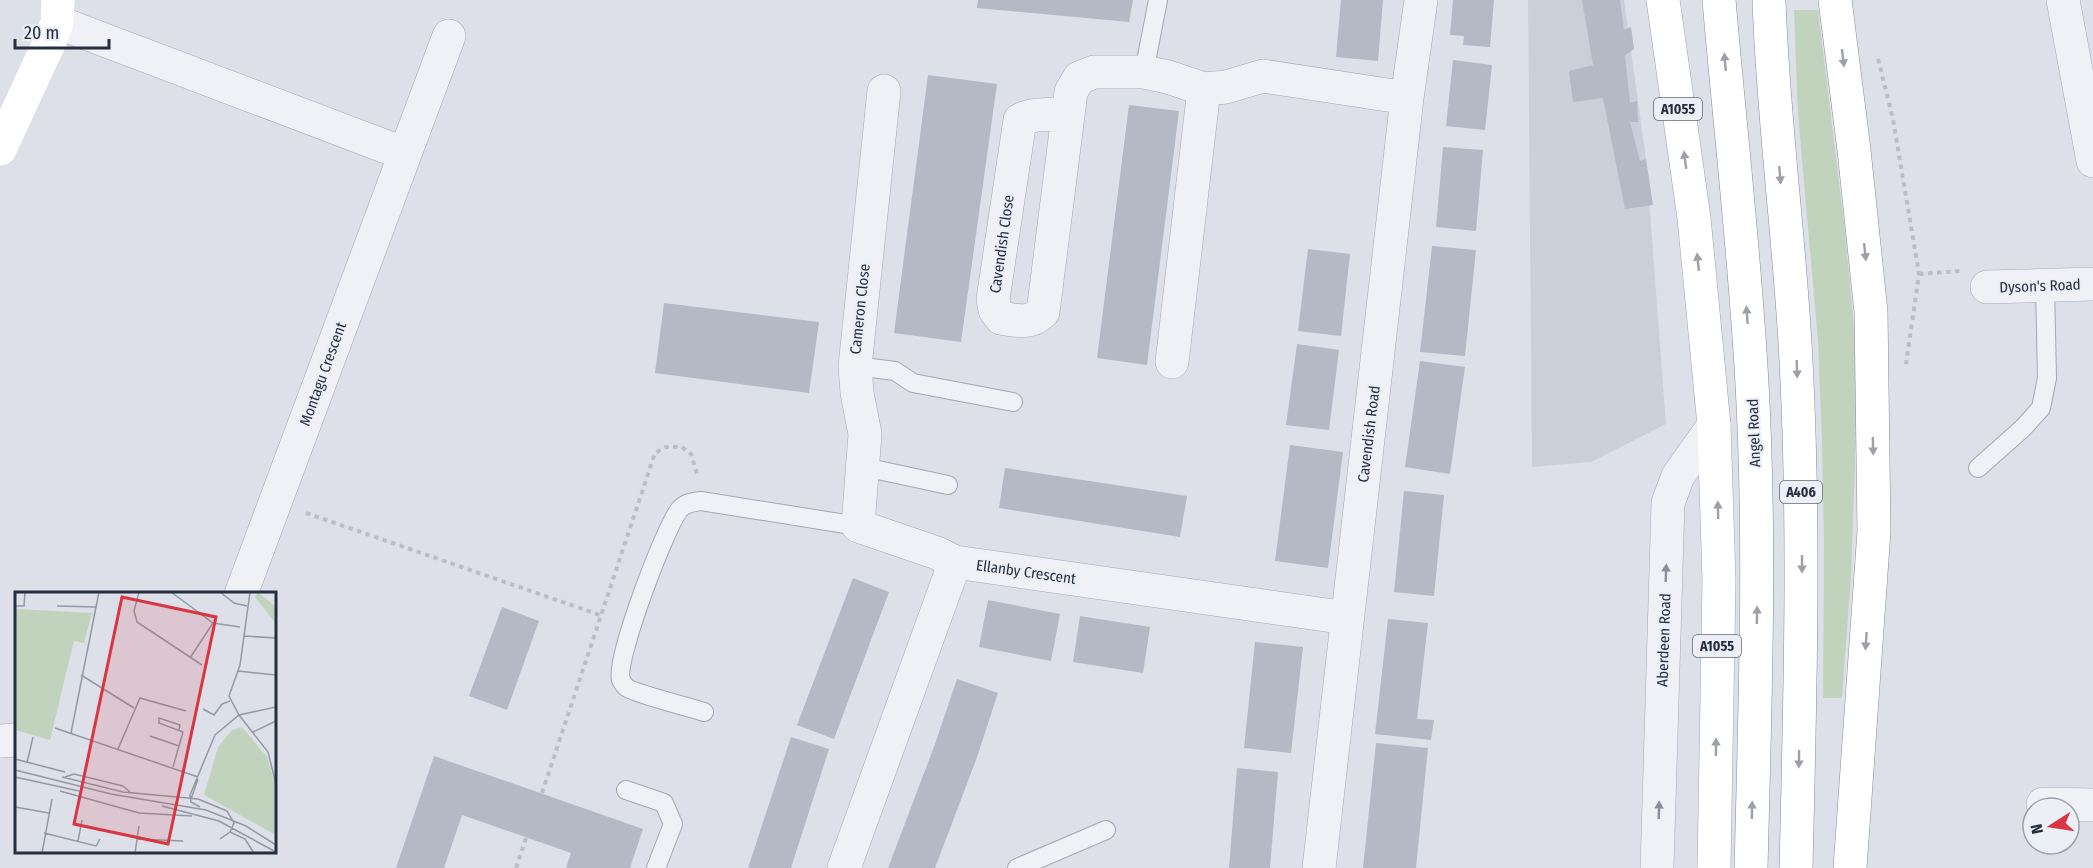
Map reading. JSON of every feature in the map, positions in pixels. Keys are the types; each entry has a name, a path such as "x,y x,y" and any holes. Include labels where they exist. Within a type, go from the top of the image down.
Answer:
{"main road":[{"name":"A1055","path":"1663,0 1694,218 1714,424 1719,580 1714,868"},
{"name":"Angel Road","path":"1719,0 1742,241 1752,384 1756,486 1757,598 1751,868"},
{"name":"A406","path":"1769,0 1775,116 1796,360 1801,512 1802,639 1796,868"},
{"path":"1835,0 1871,312 1874,531 1850,868"},
{"path":"0,149 50,41 58,11"}],"street":[{"name":"Cavendish Road","path":"1319,868 1407,98 1421,0"},
{"path":"2063,0 2093,161"},
{"path":"58,11 405,154"},
{"name":"Montagu Crescent","path":"242,592 449,36"},
{"name":"Cavendish Close","path":"1068,116 1041,114 1026,116 1020,120 993,299 995,310 1001,318 1036,319 1043,312 1068,116 1071,92 1079,78 1094,72 1144,72 1204,88 1226,87 1263,76 1407,98"},
{"path":"1172,362 1204,88"},
{"name":"Cameron Close","path":"858,526 865,434 857,393 855,366 858,318 884,91"},
{"name":"Dyson's Road","path":"1975,279 2045,286 2093,284"},
{"name":"Aberdeen Road","path":"1657,868 1668,503 1678,476 1714,424"},
{"path":"858,526 955,561"},
{"name":"Ellanby Crescent","path":"844,868 955,561 1347,618"},
{"path":"0,741 15,740"}],"lane":[{"path":"1144,72 1158,0"},
{"path":"1978,468 2023,428 2041,408 2047,378 2045,286"},
{"path":"855,366 895,371 913,382 1013,402"},
{"path":"864,466 948,485"},
{"path":"704,712 627,688 619,677 620,663 635,614 663,541 680,509 689,502 701,501 858,526"},
{"path":"626,790 664,804 673,824 656,868"},
{"path":"1017,868 1106,830"}],"path":[{"path":"1919,274 1975,279"},
{"path":"542,793 655,453 666,447 682,447 691,454 698,479"},
{"path":"275,502 600,615"},
{"path":"516,868 526,838"}],"shaded area":[{"path":"1528,0 1624,0 1646,159 1666,424 1591,462 1532,467"}],"green space":[{"path":"1794,10 1818,10 1845,231 1857,360 1851,577 1842,698 1823,698 1824,542 1818,341 1798,114"}],"building":[{"path":"978,0 1133,0 1129,22 977,8"},
{"path":"1341,0 1383,0 1378,61 1336,57"},
{"path":"1453,0 1494,0 1490,47 1463,45 1464,36 1450,35"},
{"path":"1582,0 1620,0 1624,30 1631,27 1634,49 1625,55 1630,103 1637,101 1638,122 1630,122 1640,161 1646,159 1653,205 1625,209 1603,98 1573,102 1569,71 1593,65"},
{"path":"1453,60 1492,65 1485,130 1446,126"},
{"path":"928,75 997,84 961,342 894,333"},
{"path":"1129,105 1179,111 1147,365 1097,358"},
{"path":"1443,147 1483,150 1476,231 1436,227"},
{"path":"1432,246 1476,250 1465,356 1420,352"},
{"path":"1308,249 1350,254 1341,336 1298,331"},
{"path":"664,303 819,322 809,393 655,373"},
{"path":"1297,344 1339,350 1329,430 1286,425"},
{"path":"1420,361 1465,367 1450,474 1405,467"},
{"path":"1290,445 1343,452 1328,568 1275,561"},
{"path":"1005,468 1187,496 1180,537 999,508"},
{"path":"1404,491 1444,495 1434,596 1394,592"},
{"path":"853,578 889,592 834,739 797,725"},
{"path":"988,600 1060,614 1051,661 979,647"},
{"path":"502,607 539,621 507,710 469,696"},
{"path":"1080,616 1150,627 1143,673 1073,662"},
{"path":"1388,619 1428,623 1417,719 1434,720 1431,740 1375,734"},
{"path":"1255,642 1303,647 1291,753 1244,748"},
{"path":"957,679 998,693 976,760 935,868 888,868 935,744"},
{"path":"791,737 829,749 791,868 748,868"},
{"path":"1376,743 1428,748 1416,868 1363,868"},
{"path":"434,756 643,829 630,868 566,868 571,853 462,815 444,868 396,868"},
{"path":"1237,768 1278,772 1270,868 1229,868"}]}
